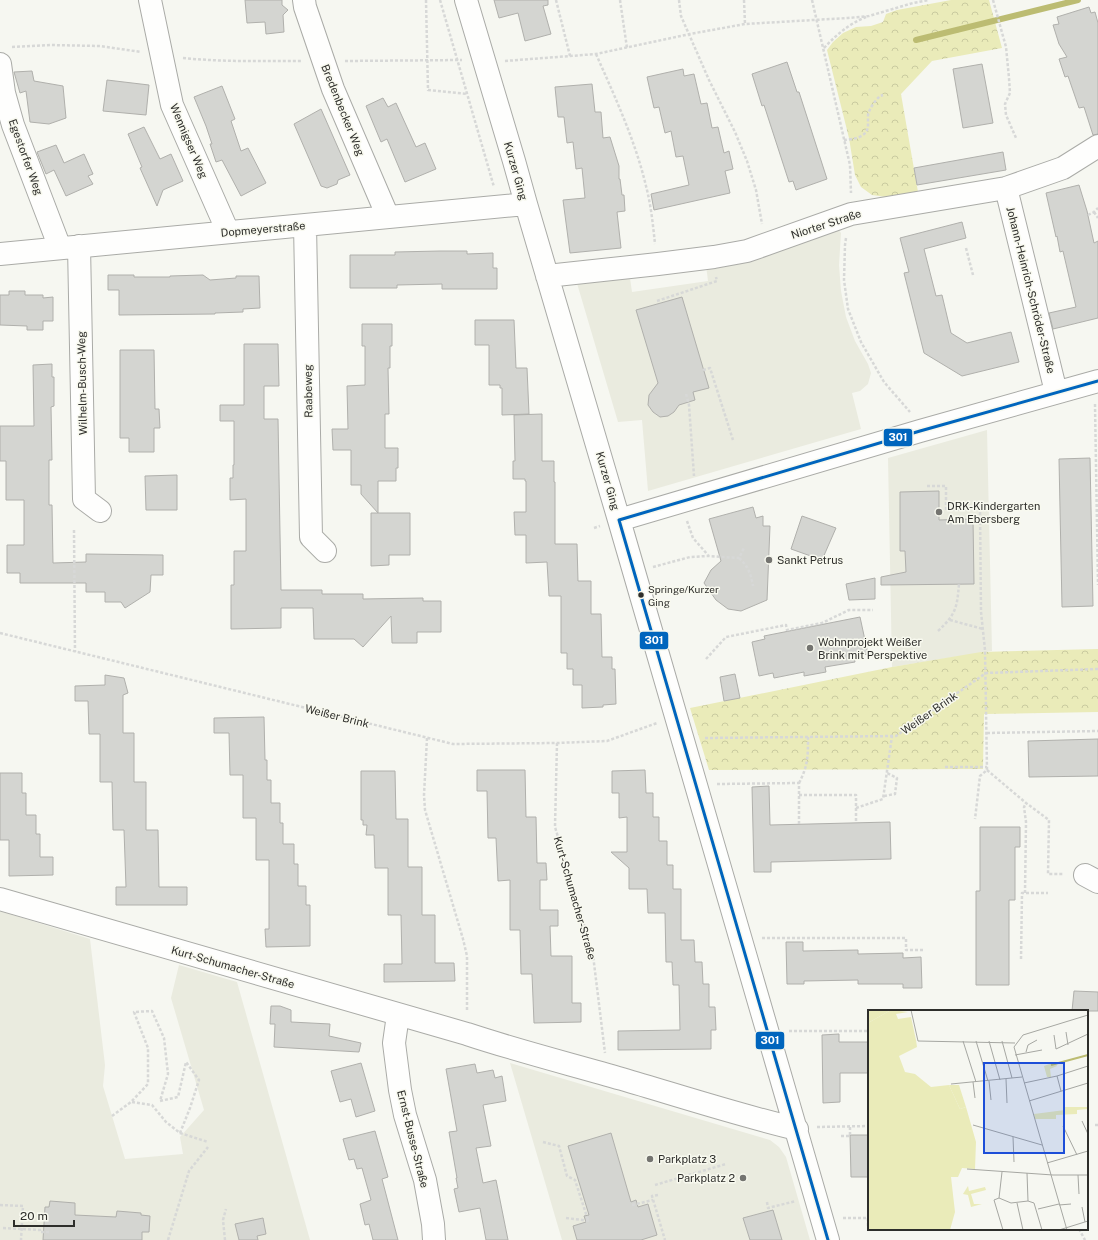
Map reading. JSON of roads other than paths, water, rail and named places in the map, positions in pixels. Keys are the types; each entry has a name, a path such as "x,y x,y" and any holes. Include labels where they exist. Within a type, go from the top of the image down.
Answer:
{"street":[{"name":"Wennigser Weg","path":"150,0 172,105 228,232"},
{"name":"Bredenbecker Weg","path":"304,0 305,7 333,89 388,217"},
{"name":"Kurzer Ging","path":"466,0 620,520 676,716 804,1128 828,1240"},
{"name":"Egestorfer Weg","path":"4,56 4,94 13,125 70,247"},
{"name":"Niorter Straße","path":"547,276 658,264 748,251 851,214 1006,188 1063,168 1098,146"},
{"name":"Johann-Heinrich-Schröder-Straße","path":"1006,188 1056,392"},
{"name":"Dopmeyerstraße","path":"0,254 526,204"},
{"name":"Raabeweg","path":"305,225 310,538 324,551"},
{"name":"Wilhelm-Busch-Weg","path":"70,247 84,499 100,511"},
{"path":"620,520 904,436 1098,381"},
{"name":"Kurt-Schumacher-Straße","path":"0,899 467,1034 520,1052 608,1075 769,1122 804,1128"},
{"name":"Ernst-Busse-Straße","path":"398,1015 394,1043 400,1090 405,1115 425,1180 433,1224 434,1240"}],"waterway":[{"path":"916,40 1078,0"}],"place":[{"name":"DRK-Kindergarten Am Ebersberg","path":"939,512"},
{"name":"Sankt Petrus","path":"769,560"},
{"name":"Springe/Kurzer Ging","path":"641,595"},
{"name":"Wohnprojekt Weißer Brink mit Perspektive","path":"810,648"},
{"name":"Parkplatz 3","path":"650,1159"},
{"name":"Parkplatz 2","path":"743,1178"}]}
